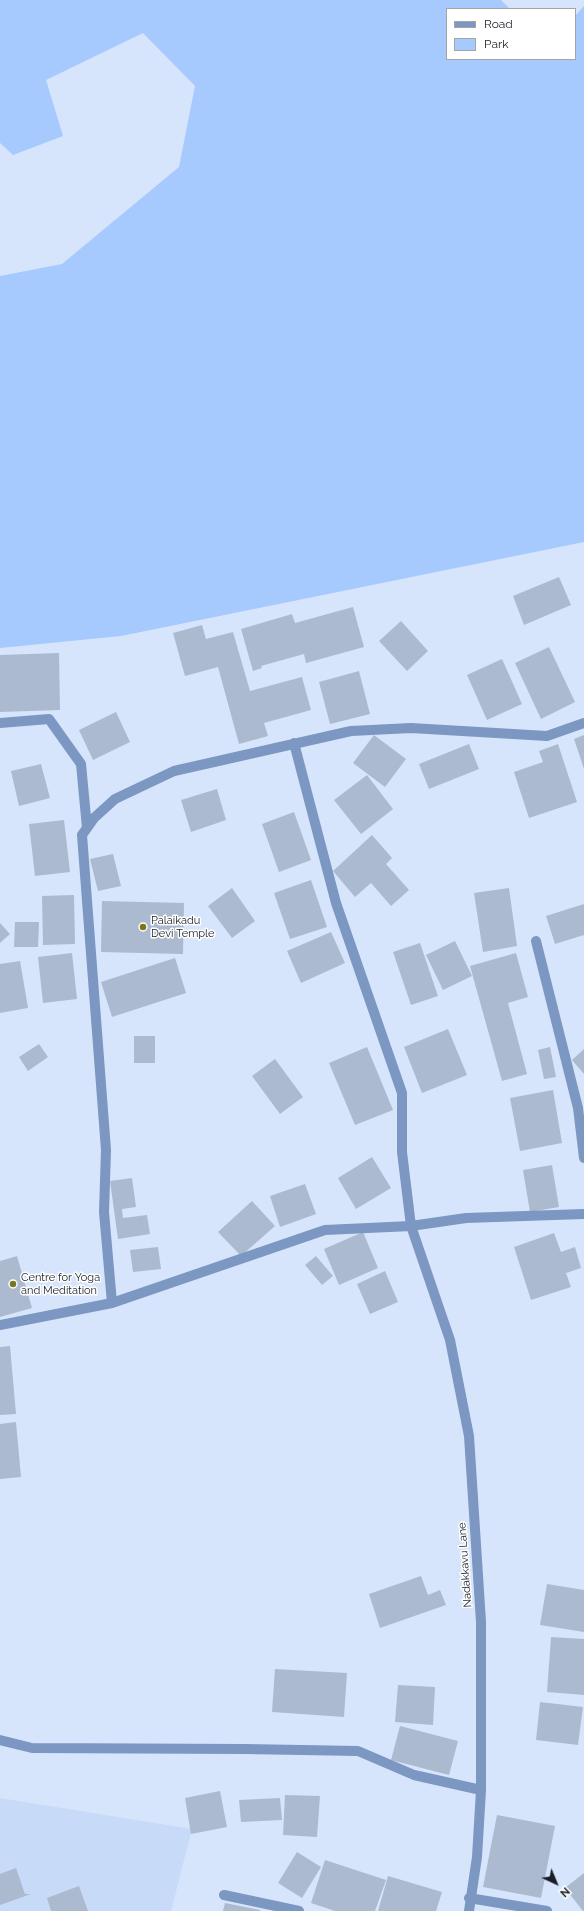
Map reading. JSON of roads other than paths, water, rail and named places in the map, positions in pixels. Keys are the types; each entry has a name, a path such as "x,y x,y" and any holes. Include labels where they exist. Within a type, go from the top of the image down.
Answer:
{"street":[{"path":"0,723 48,719 81,764 87,828"},
{"path":"112,1303 104,1212 106,1150 82,835 94,818 115,799 174,771 351,731 411,728 547,736 584,723"},
{"name":"Nadakkavu Lane","path":"294,743 336,902 402,1093 402,1152 411,1226 450,1340 469,1436 481,1622 481,1790 477,1857 469,1911"},
{"path":"536,942 578,1108 584,1158"},
{"path":"0,1325 112,1303 325,1230 411,1226 466,1218 584,1214"},
{"path":"0,1740 32,1748 244,1748 358,1751 414,1775 481,1790"},
{"path":"224,1895 299,1911"},
{"path":"470,1898 547,1911"}],"place":[{"name":"Palaikadu Devi Temple","path":"143,927"},
{"name":"Centre for Yoga and Meditation","path":"13,1284"}]}
